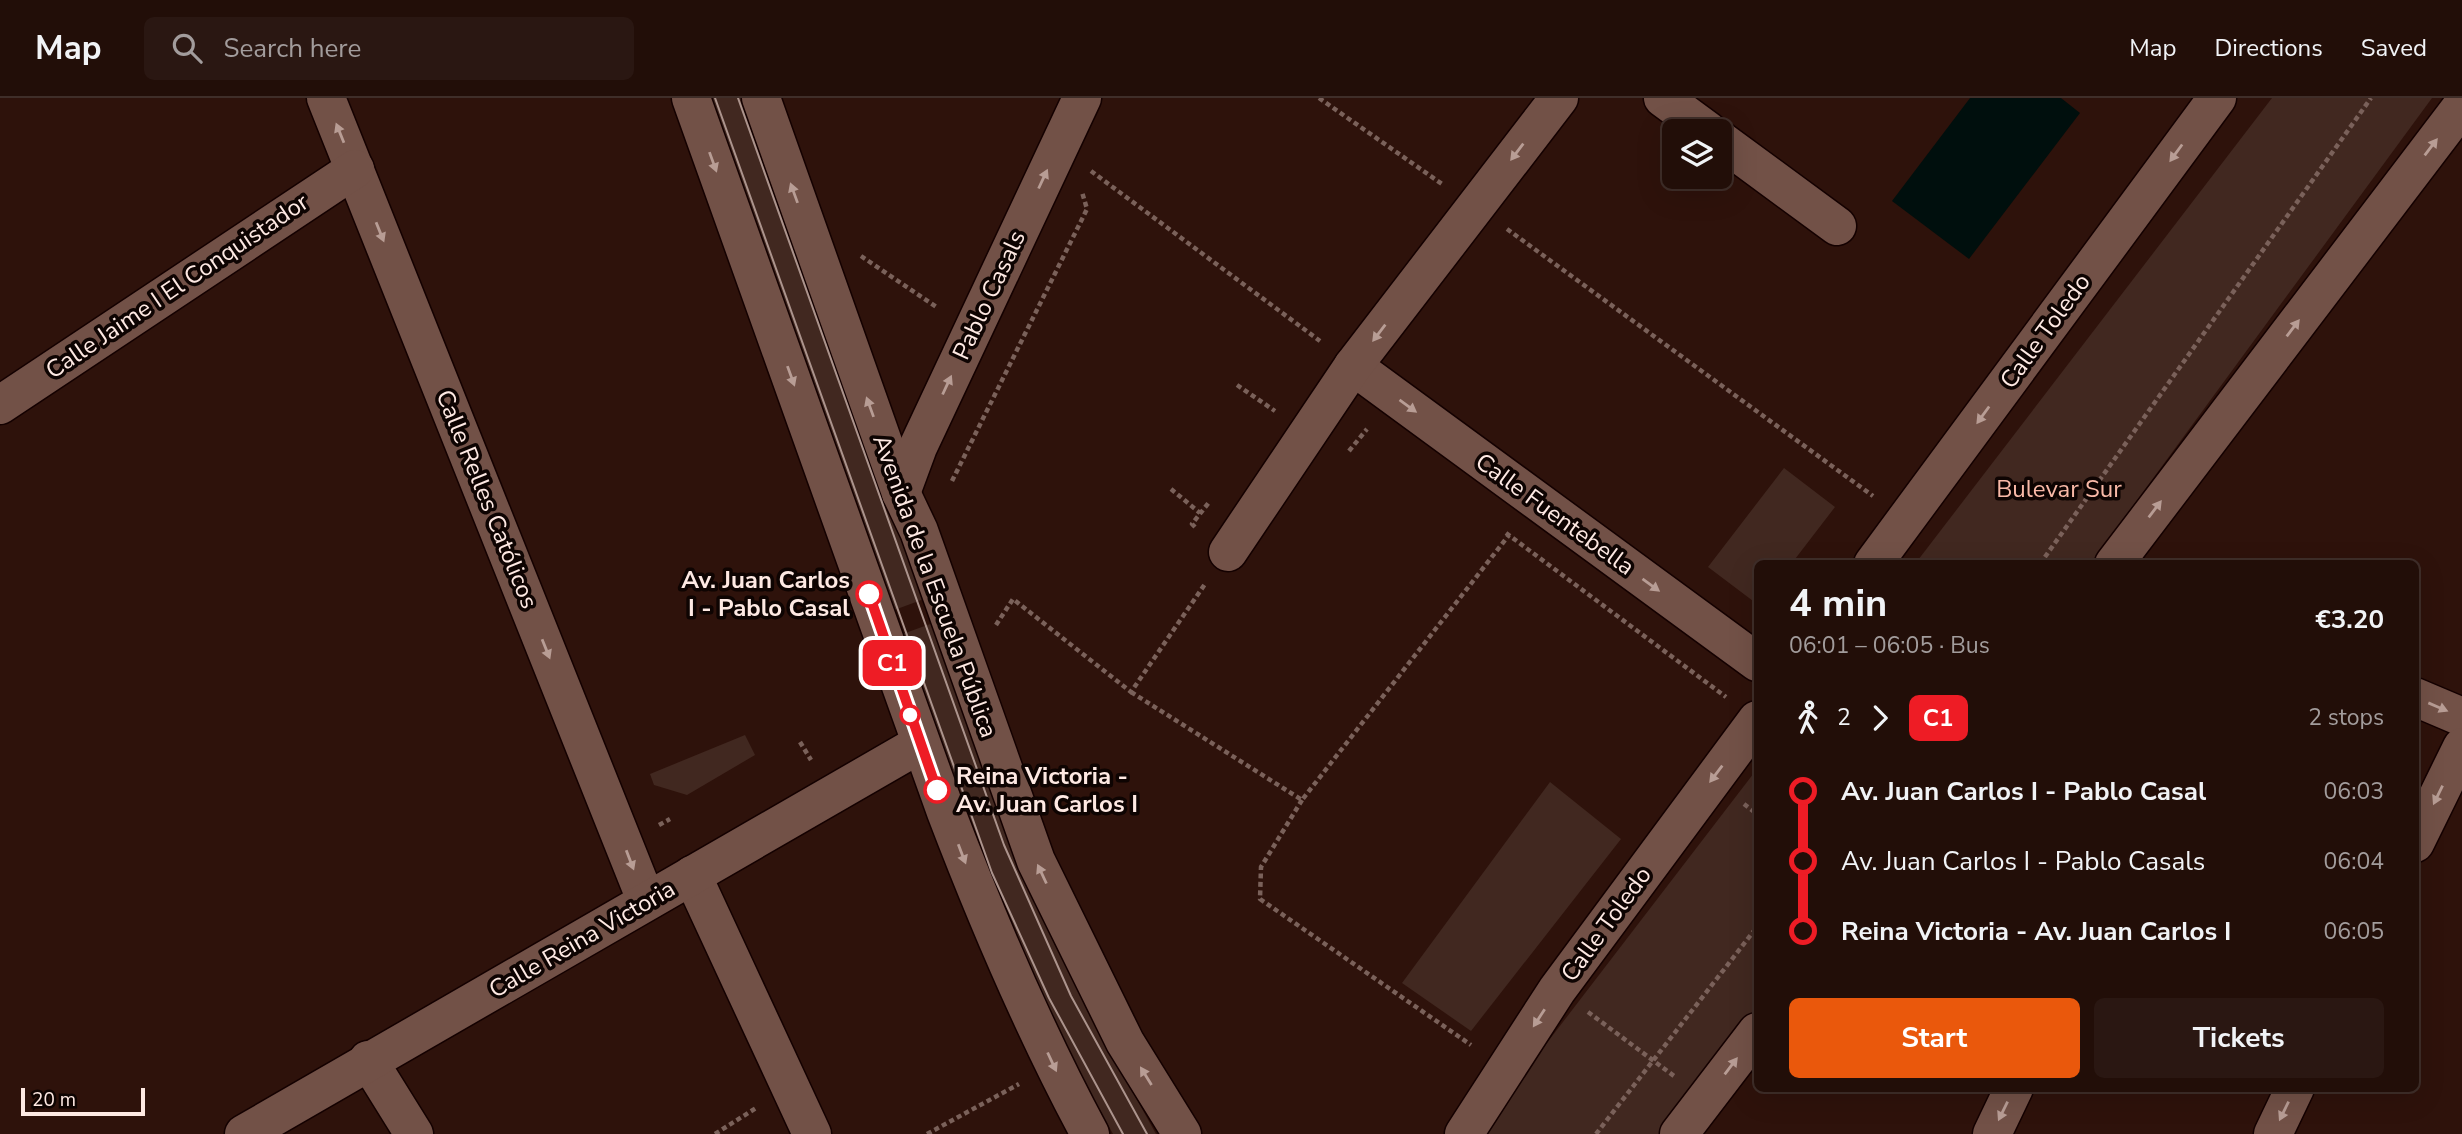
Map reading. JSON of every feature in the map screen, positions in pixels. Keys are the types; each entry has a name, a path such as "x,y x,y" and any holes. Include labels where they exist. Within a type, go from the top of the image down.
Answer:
{"street":[{"name":"Calle Relles Católicos","path":"326,98 646,900"},
{"path":"691,98 920,744 977,895 1053,1066 1090,1134"},
{"name":"Avenida de la Escuela Pública","path":"761,98 901,493 919,531 1036,861 1125,1042 1182,1134"},
{"name":"Pablo Casals","path":"901,493 918,447 1066,152 1082,98"},
{"path":"1228,552 1353,366 1559,98"},
{"path":"1663,98 1692,119"},
{"name":"Calle Toledo","path":"1876,560 2217,98"},
{"path":"2119,560 2462,106"},
{"path":"1732,149 1837,226"},
{"name":"Calle Jaime I El Conquistador","path":"0,405 355,169"},
{"name":"Calle Fuentebella","path":"1353,366 1754,660"},
{"path":"2419,699 2462,717"},
{"name":"Calle Toledo","path":"1464,1134 1557,990 1754,724"},
{"name":"Calle Reina Victoria","path":"244,1134 368,1060 920,744"},
{"path":"2419,835 2462,747"},
{"path":"692,875 812,1134"},
{"path":"1679,1134 1754,1036"},
{"path":"368,1060 414,1134"},
{"path":"1992,1134 2012,1092"},
{"path":"2273,1134 2293,1092"}],"path":[{"path":"1319,98 1449,189"},
{"path":"2043,560 2371,98"},
{"path":"1066,152 1353,366"},
{"path":"947,493 1087,209 1066,152"},
{"path":"1500,224 1876,499"},
{"path":"854,252 942,311"},
{"path":"1237,385 1276,412"},
{"path":"1171,489 1200,513"},
{"path":"1471,1045 1260,899 1261,867 1303,800 1509,535"},
{"path":"1131,692 1228,552"},
{"path":"990,634 1013,599 1131,692 1303,800"},
{"path":"800,742 813,764"},
{"path":"656,827 670,819"},
{"path":"1596,1134 1754,931"},
{"path":"1557,990 1705,1099"},
{"path":"927,1134 1053,1066"}],"green space":[{"path":"707,98 746,98 924,599 889,612"},
{"name":"Bulevar Sur","path":"2272,98 2432,98 2093,560 1918,560"},
{"path":"1784,468 1835,507 1794,560 1754,560 1754,602 1708,567"},
{"path":"933,623 1095,1024 1156,1134 1113,1134 1060,1038 1013,941 897,636"},
{"path":"745,735 755,755 687,795 654,785 650,774"},
{"path":"1754,773 1754,1024 1673,1134 1477,1134"},
{"path":"1550,782 1621,839 1471,1031 1402,983"}],"shaded area":[{"path":"1970,98 2061,98 2080,113 1969,259 1892,201"}],"tram line":[{"path":"715,98 992,873 1049,998 1123,1134"},
{"path":"738,98 1004,845 1071,996 1147,1134"}],"bus line":[{"name":"C1","path":"869,594 937,790"}],"place":[{"name":"Av. Juan Carlos I - Pablo Casal","path":"869,594"},
{"name":"Reina Victoria - Av. Juan Carlos I","path":"937,790"}]}
